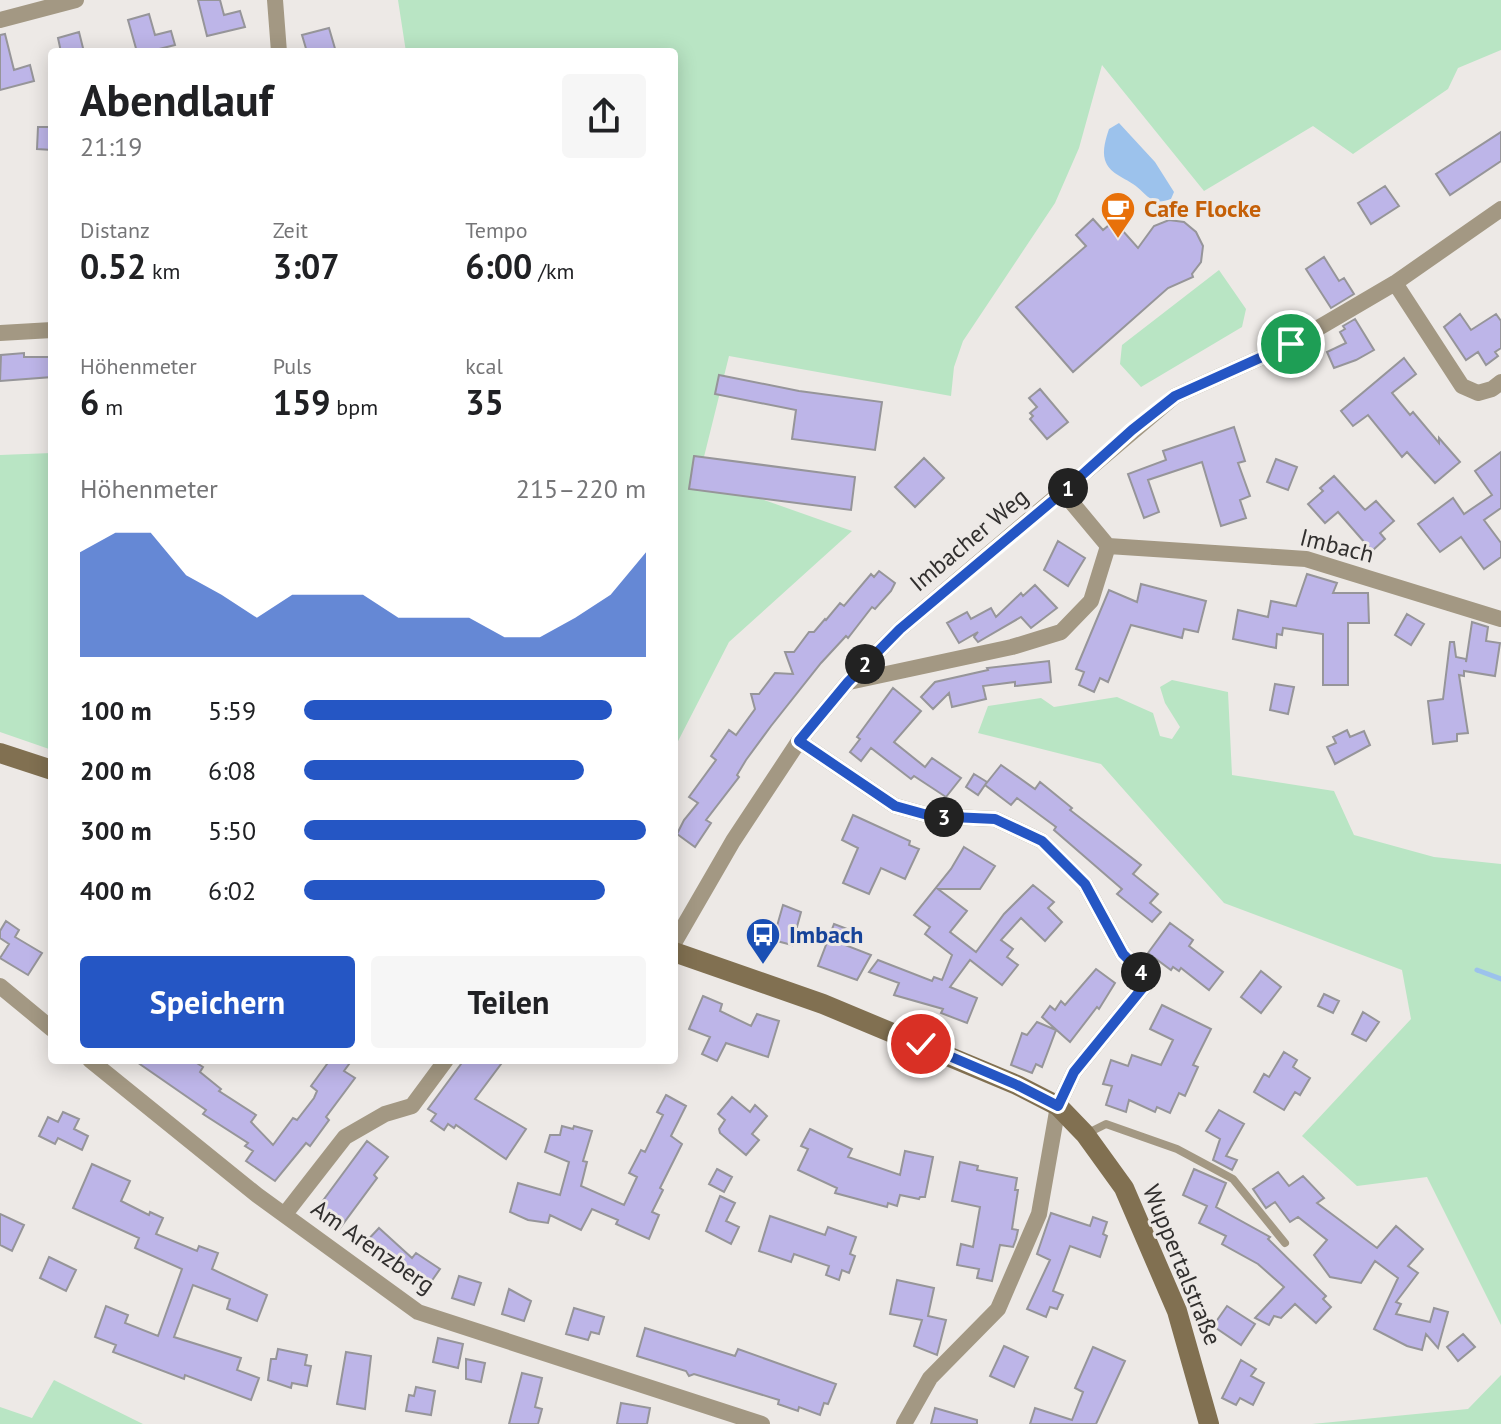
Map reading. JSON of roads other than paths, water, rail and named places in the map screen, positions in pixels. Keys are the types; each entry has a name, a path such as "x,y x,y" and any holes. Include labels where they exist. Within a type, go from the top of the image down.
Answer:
{"main road":[{"path":"0,753 48,769"},
{"name":"Wuppertalstraße","path":"678,953 837,1010 1017,1085 1058,1106 1085,1134 1124,1188 1177,1311 1209,1424"}],"street":[{"path":"0,20 76,0"},
{"path":"275,0 279,48"},
{"name":"Imbacher Weg","path":"678,936 733,841 799,741 848,682 900,629 1175,396 1291,344 1395,283 1501,209"},
{"path":"1395,283 1462,386 1478,393 1492,389 1501,382"},
{"path":"0,333 48,330"},
{"path":"848,682 1012,647 1061,632 1091,601 1108,546 1063,492"},
{"name":"Imbach","path":"1108,546 1306,559 1501,619"},
{"path":"799,741 895,806 931,816 995,819 1042,841 1085,884 1123,954 1149,980 1074,1072 1058,1106 1039,1214 998,1309 930,1378 904,1424"},
{"path":"0,986 48,1026"},
{"name":"Am Arenzberg","path":"95,1064 233,1176 418,1312 762,1424"},
{"path":"285,1214 345,1137 385,1114 412,1106 443,1064"}],"lane":[{"name":"Wuppertalstraße","path":"1085,1134 1106,1124 1177,1149 1233,1179 1285,1243"}],"water":[{"path":"1119,123 1155,162 1174,192 1171,199 1153,200 1107,164 1104,152 1109,129"}],"waterway":[{"name":"Imbach","path":"1477,970 1501,979"}],"place":[{"name":"Cafe Flocke","path":"1118,240"},
{"name":"Imbach","path":"763,966"}]}
